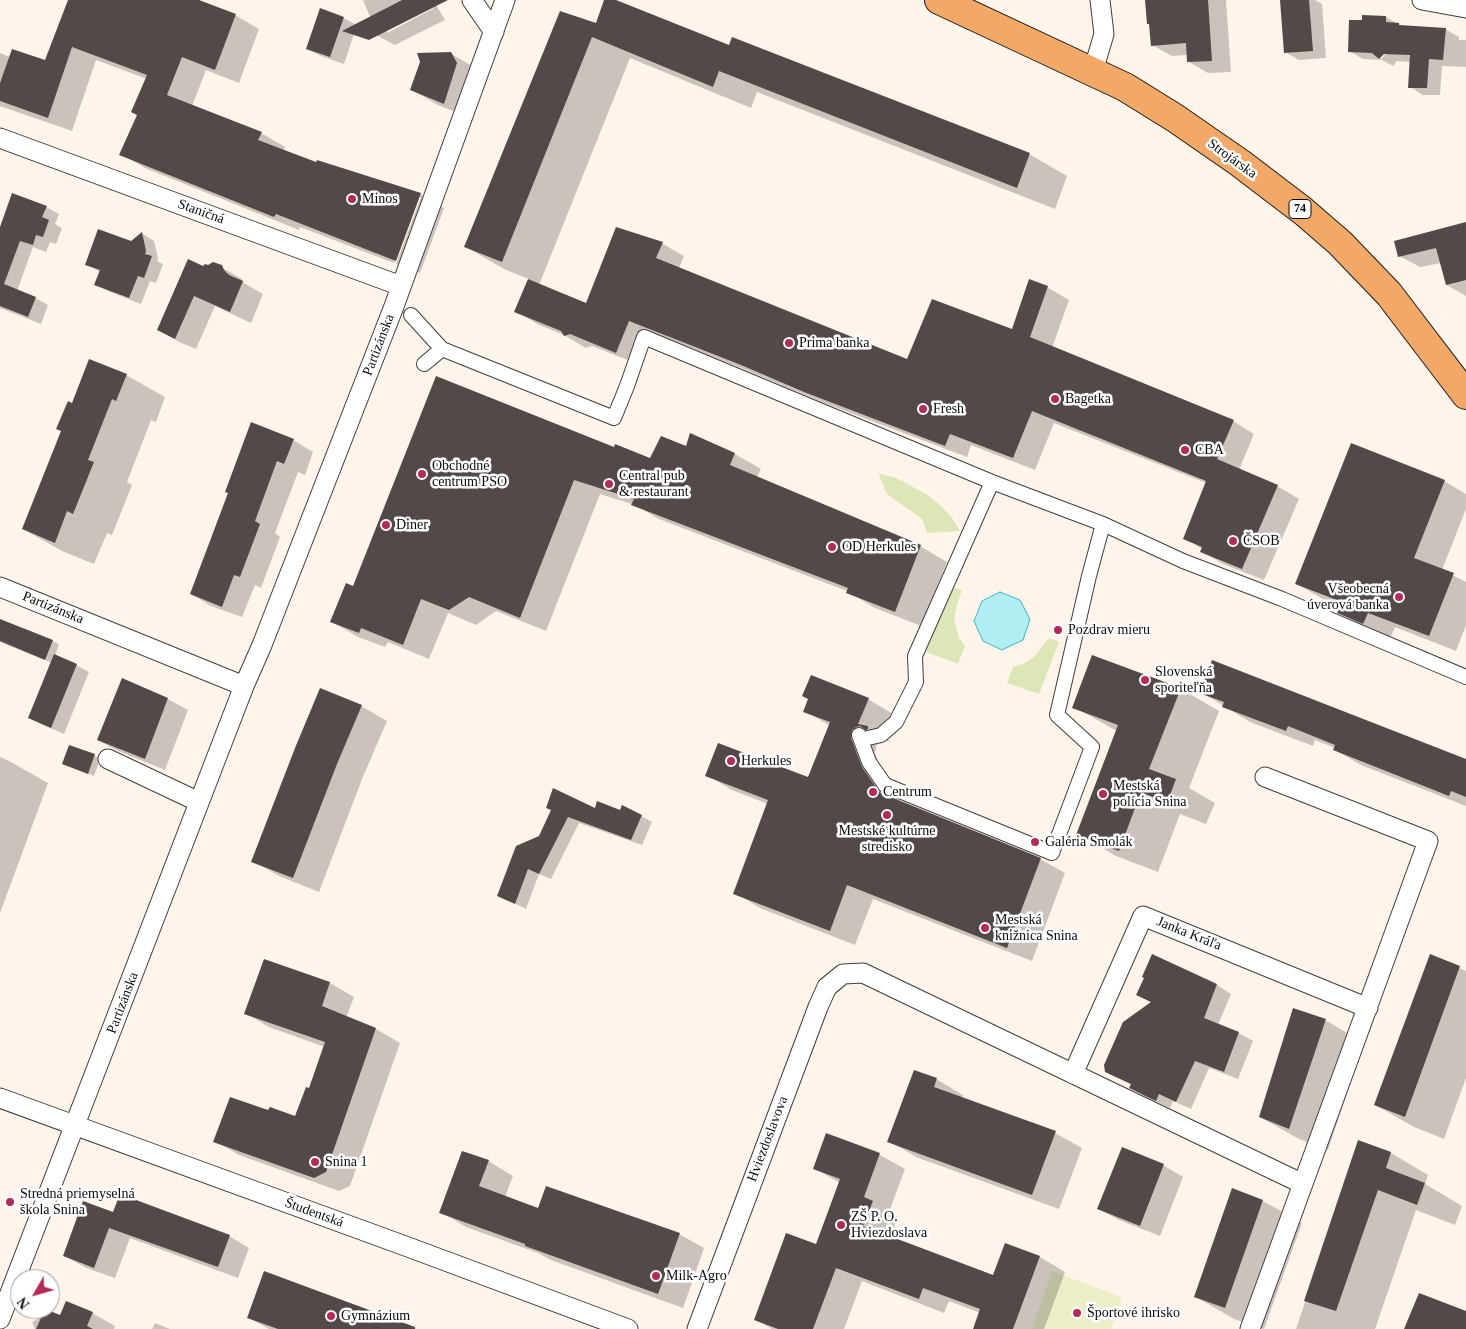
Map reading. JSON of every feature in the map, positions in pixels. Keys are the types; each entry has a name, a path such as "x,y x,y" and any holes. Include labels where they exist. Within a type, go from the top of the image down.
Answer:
{"main road":[{"name":"Strojárska","path":"939,0 1125,87 1240,163 1303,211 1340,243 1388,294 1466,395"}],"street":[{"path":"472,0 494,32"},
{"name":"Partizánska","path":"0,1320 244,686 269,627 393,309 505,0"},
{"path":"1093,71 1104,34 1100,0"},
{"path":"1422,0 1466,8"},
{"name":"Staničná","path":"0,138 401,286"},
{"path":"411,315 442,349 614,418 644,337 992,482 1104,524 1183,561 1282,599 1466,676"},
{"path":"424,364 442,349"},
{"path":"992,482 915,656 916,682 896,722 881,735 863,736 869,762 885,785 1052,853 1092,747 1057,715 1089,576 1104,524"},
{"name":"Partizánska","path":"0,587 244,686"},
{"path":"108,759 200,802"},
{"path":"1250,1329 1428,841 1265,777"},
{"name":"Janka Kráľa","path":"1073,1074 1143,916 1368,1008"},
{"name":"Hviezdoslavova","path":"698,1326 818,1006 827,986 843,974 863,973 1073,1074"},
{"path":"1073,1074 1303,1184"},
{"name":"Študentská","path":"0,1098 628,1329"}],"green space":[{"path":"878,473 896,478 926,494 952,518 960,531 927,533 922,519 887,494"},
{"path":"951,587 962,590 954,619 959,638 965,646 958,664 926,652"},
{"path":"1049,638 1059,642 1039,694 1007,683 1013,667 1025,663 1034,657"},
{"name":"Športové ihrisko","path":"1052,1271 1122,1297 1111,1329 1032,1329"}],"water":[{"path":"1000,592 1020,600 1030,619 1023,640 1002,650 983,641 974,621 982,601"}],"building":[{"path":"68,0 199,0 236,14 215,70 182,57 167,95 262,132 258,140 316,162 317,160 421,193 396,261 276,214 274,217 119,155 137,115 131,112 147,75 72,47 48,118 0,101 0,83 12,49 45,60"},
{"path":"402,0 448,0 369,40 342,31"},
{"path":"604,0 616,0 729,45 732,37 1030,153 1017,188 719,71 713,87 592,37 502,262 464,247 560,11 596,23"},
{"path":"1145,0 1208,0 1212,61 1187,62 1186,43 1151,46"},
{"path":"1280,0 1309,0 1313,51 1284,53"},
{"path":"320,8 344,17 330,57 306,49"},
{"path":"1362,15 1386,16 1386,22 1399,23 1399,25 1446,28 1443,60 1429,59 1427,88 1408,88 1410,55 1384,54 1379,59 1372,53 1348,52 1349,20 1362,20"},
{"path":"451,52 457,63 444,104 410,90 420,62 417,53"},
{"path":"12,193 47,206 42,217 49,220 43,237 36,235 33,245 20,241 4,284 36,297 28,317 0,306 0,227"},
{"path":"1466,222 1466,280 1446,285 1436,248 1398,257 1394,241"},
{"path":"616,227 663,242 656,258 907,359 932,299 1012,329 1029,279 1048,286 1030,337 1234,420 1217,459 1278,485 1242,569 1200,552 1202,547 1183,539 1206,481 1032,411 1013,458 950,434 945,446 804,392 629,321 616,353 570,334 564,336 561,331 514,312 528,279 586,303"},
{"path":"98,229 131,241 142,232 145,254 152,256 144,278 138,276 129,298 94,285 100,270 85,265"},
{"path":"188,259 203,266 213,262 222,265 229,275 243,281 230,312 194,296 175,339 157,330"},
{"path":"89,359 127,374 116,401 112,399 88,460 94,462 73,514 67,511 55,543 22,529 61,431 56,429 68,401 72,403"},
{"path":"436,376 614,447 615,444 650,458 661,436 686,446 690,433 735,453 730,465 921,545 895,612 846,593 848,588 631,505 634,499 574,480 520,618 469,597 449,610 421,599 403,645 361,628 359,633 330,622 346,583 353,586"},
{"path":"251,422 294,439 284,464 277,461 255,521 260,524 240,577 234,575 222,607 190,594 228,493 225,492"},
{"path":"1351,443 1445,480 1414,558 1454,573 1429,636 1368,613 1363,624 1337,613 1342,602 1295,584"},
{"path":"0,619 53,640 45,660 0,641"},
{"path":"54,654 77,664 51,728 28,718"},
{"path":"1092,655 1181,688 1149,769 1176,779 1167,803 1141,792 1119,851 1076,835 1118,725 1072,708"},
{"path":"1212,660 1466,759 1466,797 1451,791 1449,796 1333,750 1335,745 1288,726 1286,731 1222,707 1224,702 1199,693"},
{"name":"Mestské kultúrne stredisko","path":"811,675 869,698 858,724 868,726 868,729 866,730 860,726 856,727 852,730 851,738 862,767 881,793 1041,858 1007,948 847,885 830,931 733,894 768,800 705,776 718,743 808,777 830,722 803,712 808,699 802,696"},
{"path":"122,678 168,698 145,759 97,740"},
{"path":"320,688 362,705 293,878 251,862"},
{"path":"69,745 95,754 88,774 62,764"},
{"path":"553,788 595,808 597,801 620,810 622,805 642,815 631,840 568,817 539,874 528,869 515,904 497,896 516,846 539,836 551,810 546,808"},
{"path":"1152,954 1217,984 1204,1018 1239,1032 1224,1072 1195,1061 1176,1102 1159,1094 1156,1101 1129,1088 1131,1084 1105,1072 1104,1065 1123,1022 1151,1002 1136,995"},
{"path":"1430,954 1460,966 1405,1117 1374,1105"},
{"path":"264,959 330,982 322,1006 376,1028 326,1172 314,1178 213,1142 230,1097 268,1110 270,1107 295,1116 306,1087 309,1088 325,1042 244,1014"},
{"path":"1293,1008 1326,1019 1289,1129 1259,1117"},
{"path":"914,1070 937,1078 934,1087 1056,1131 1032,1195 887,1142"},
{"path":"826,1133 880,1153 864,1197 873,1201 863,1226 993,1275 1005,1243 1040,1256 1013,1329 973,1329 980,1309 923,1288 919,1299 836,1268 813,1329 778,1329 754,1320 786,1233 816,1244 840,1179 813,1169"},
{"path":"1358,1140 1391,1152 1386,1168 1425,1183 1417,1205 1378,1190 1336,1311 1304,1301"},
{"path":"1122,1147 1164,1164 1140,1226 1097,1209"},
{"path":"462,1151 489,1160 479,1186 538,1208 546,1186 680,1233 658,1294 439,1213"},
{"path":"1232,1188 1263,1200 1225,1308 1194,1297"},
{"path":"120,1194 230,1235 218,1267 109,1228 94,1268 63,1256 83,1201 113,1212"},
{"path":"264,1271 415,1327 415,1329 278,1329 247,1318"},
{"path":"1419,1293 1466,1311 1466,1329 1404,1329"},
{"path":"66,1301 93,1312 87,1326 93,1329 36,1329 40,1319 60,1319"}],"place":[{"name":"Minos","path":"352,199"},
{"name":"Prima banka","path":"789,343"},
{"name":"Bagetka","path":"1055,399"},
{"name":"Fresh","path":"923,409"},
{"name":"CBA","path":"1185,450"},
{"name":"Obchodné centrum PSO","path":"422,474"},
{"name":"Central pub & restaurant","path":"609,484"},
{"name":"Diner","path":"386,525"},
{"name":"ČSOB","path":"1233,541"},
{"name":"OD Herkules","path":"832,547"},
{"name":"Všeobecná úverová banka","path":"1399,597"},
{"name":"Pozdrav mieru","path":"1058,630"},
{"name":"Slovenská sporiteľňa","path":"1145,680"},
{"name":"Herkules","path":"731,761"},
{"name":"Centrum","path":"873,792"},
{"name":"Mestská polícia Snina","path":"1103,794"},
{"name":"Mestské kultúrne stredisko","path":"887,815"},
{"name":"Galéria Smolák","path":"1035,842"},
{"name":"Mestská knižnica Snina","path":"985,928"},
{"name":"Snina 1","path":"315,1162"},
{"name":"Stredná priemyselná škola Snina","path":"10,1202"},
{"name":"ZŠ P. O. Hviezdoslava","path":"841,1225"},
{"name":"Milk-Agro","path":"656,1276"},
{"name":"Športové ihrisko","path":"1077,1313"},
{"name":"Gymnázium","path":"331,1316"}]}
